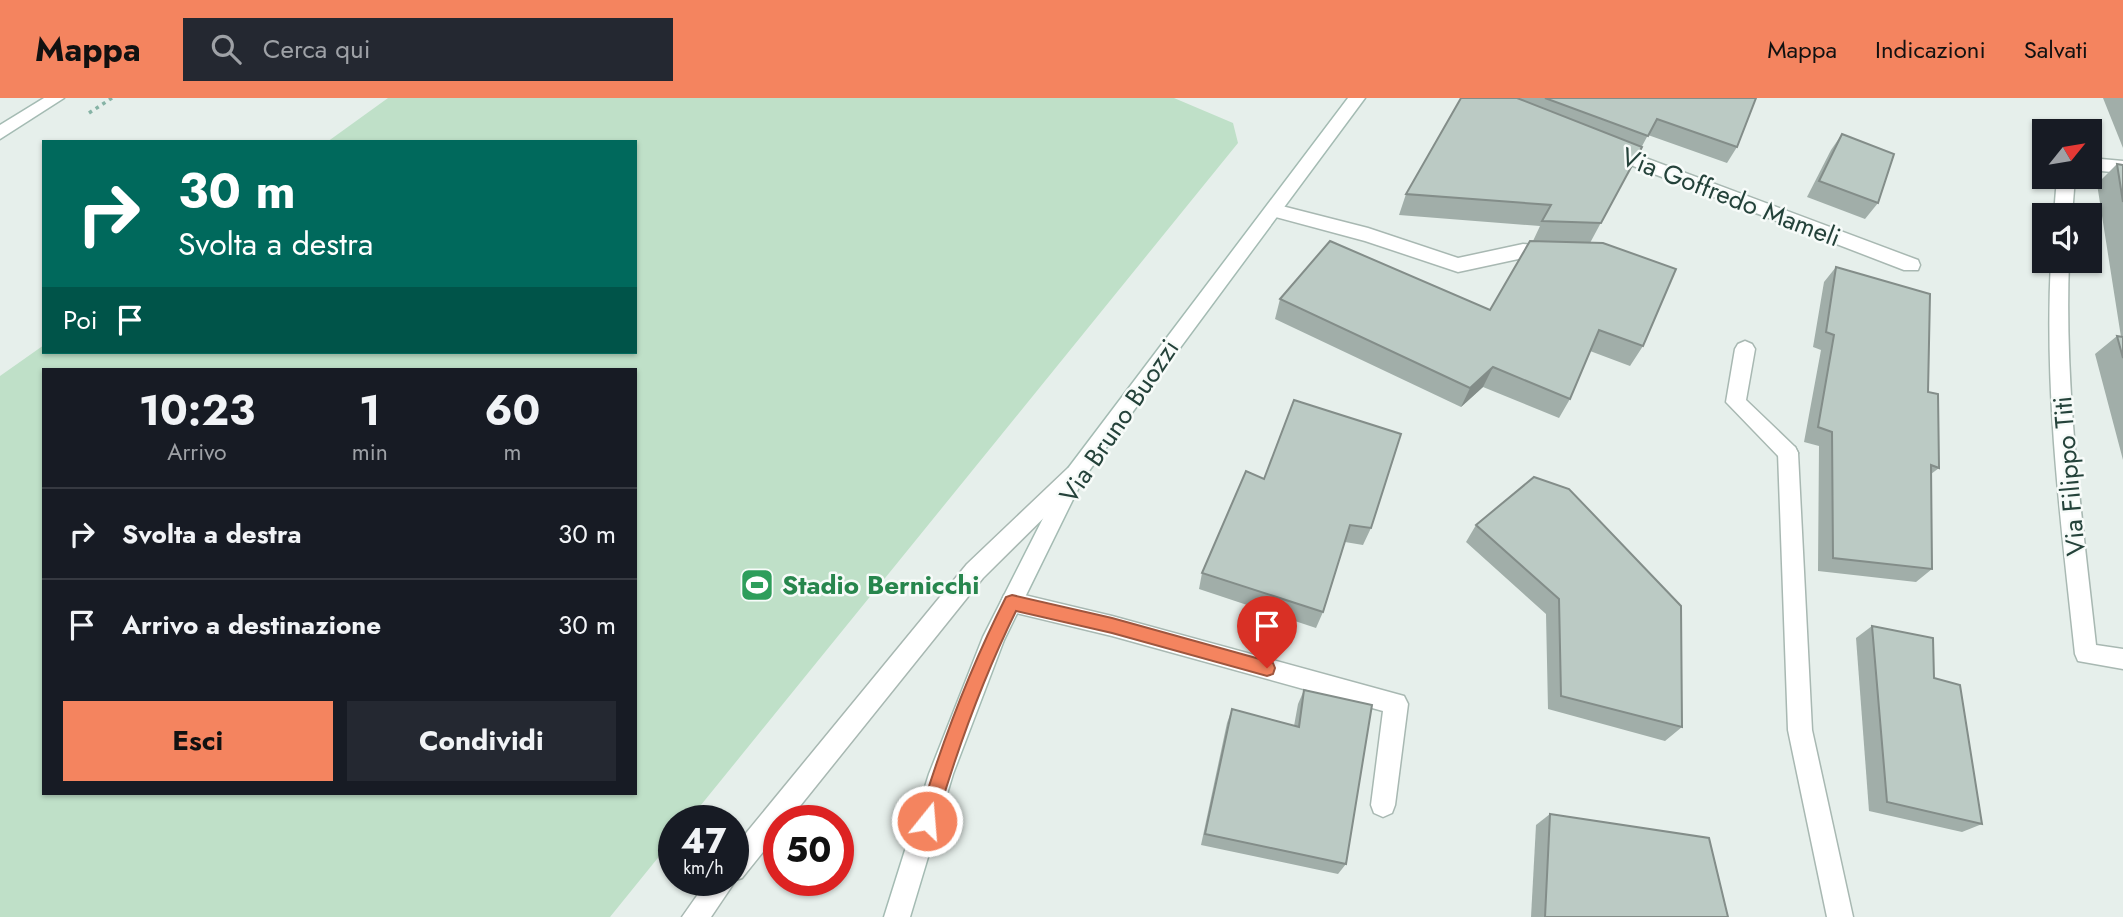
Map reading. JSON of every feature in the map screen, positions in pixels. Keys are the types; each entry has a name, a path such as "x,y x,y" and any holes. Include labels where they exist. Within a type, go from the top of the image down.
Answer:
{"street":[{"path":"0,133 56,98"},
{"name":"Via Bruno Buozzi","path":"897,917 941,774 994,638 1076,473 1191,316 1357,98"},
{"name":"Via Goffredo Mameli","path":"1588,142 1910,265"},
{"path":"2102,165 2123,167"},
{"path":"1274,210 1368,235 1458,265 1523,251 1574,253"},
{"name":"Via Filippo Titi","path":"2059,273 2062,412 2086,654 2123,659"},
{"path":"1745,349 1736,402 1788,453 1800,730 1840,917"},
{"path":"749,849 975,571 1076,473"},
{"path":"1012,602 1112,626 1396,704 1383,805"},
{"path":"695,917 711,896"}],"green space":[{"name":"Stadio Bernicchi","path":"388,98 1174,98 1233,123 1238,143 701,805 658,805 658,858 610,917 0,917 0,376 42,346 42,354 637,354 637,140 330,140"}],"building":[{"path":"1461,98 1517,98 1642,147 1601,223 1542,221 1551,205 1406,194"},
{"path":"1545,98 1756,98 1737,147 1657,119 1648,136"},
{"path":"1842,134 1894,154 1878,203 1819,181"},
{"path":"2117,164 2123,165 2123,202"},
{"path":"1330,241 1490,310 1530,241 1603,243 1676,269 1643,346 1599,330 1570,399 1493,367 1470,388 1280,299"},
{"path":"1836,267 1930,294 1928,392 1938,394 1939,468 1931,465 1932,569 1833,558 1832,432 1818,427 1834,335 1826,332"},
{"path":"2117,336 2123,337 2123,358"},
{"path":"1294,400 1401,434 1371,528 1350,525 1323,612 1202,573 1246,471 1264,479"},
{"path":"1534,477 1569,489 1681,606 1682,727 1561,696 1559,599 1476,525"},
{"path":"1872,626 1933,638 1934,678 1960,685 1982,824 1887,802"},
{"path":"1304,690 1372,705 1346,864 1205,834 1232,709 1299,727"},
{"path":"1550,814 1709,838 1728,917 1545,917"}],"place":[{"name":"Stadio Bernicchi","path":"757,585"}],"route":[{"path":"927,821 941,774 994,638 1012,602 1267,668"}]}
